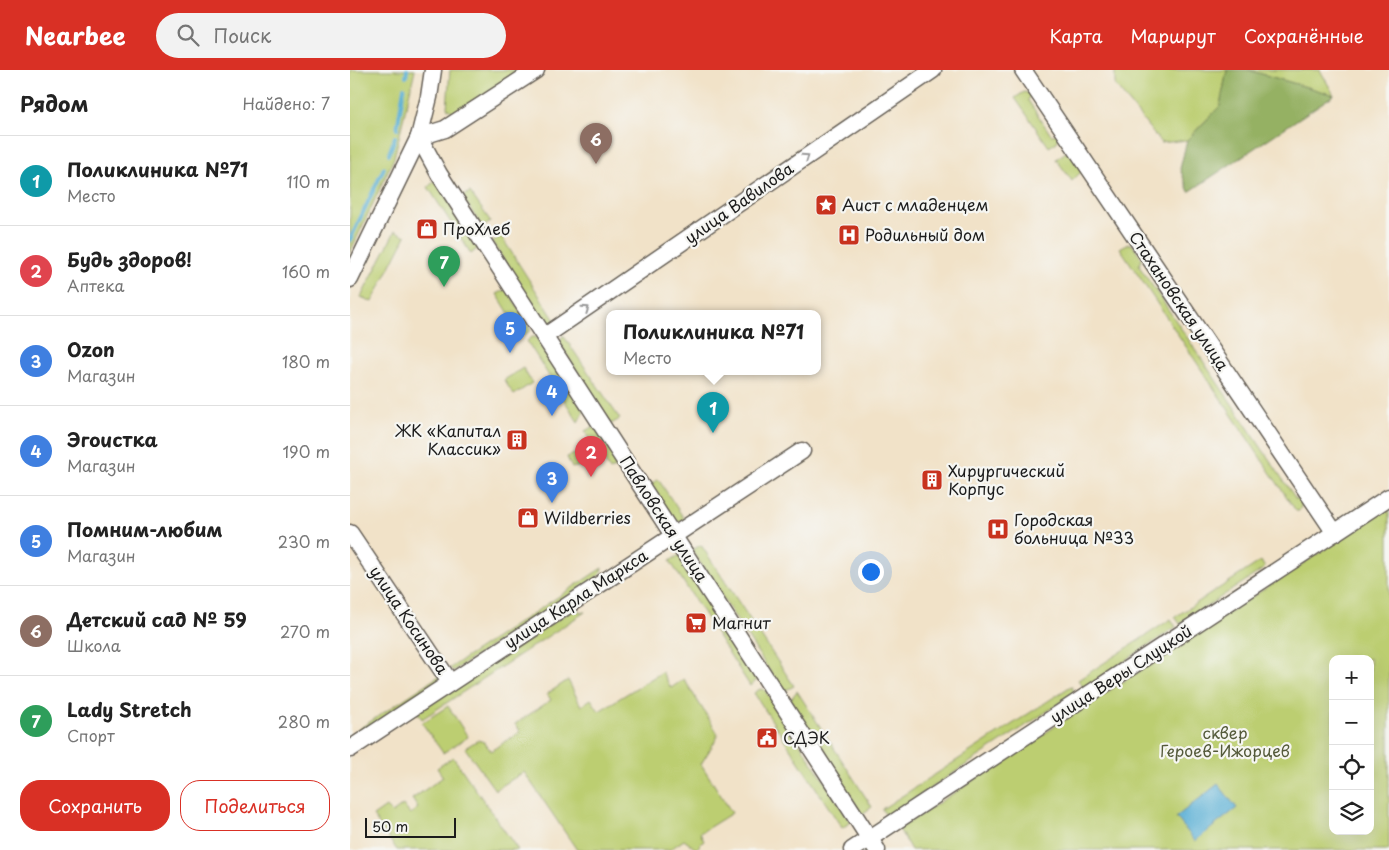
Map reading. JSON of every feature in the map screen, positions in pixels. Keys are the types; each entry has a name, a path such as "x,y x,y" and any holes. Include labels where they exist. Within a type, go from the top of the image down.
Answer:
{"street":[{"path":"350,280 419,137 429,97 433,70"},
{"path":"419,137 445,129 536,70"},
{"name":"улица Вавилова","path":"545,336 933,70"},
{"name":"Стахановская улица","path":"1023,70 1334,533"},
{"name":"Павловская улица","path":"419,137 440,174 874,844"},
{"name":"улица Карла Маркса","path":"350,749 802,451"},
{"name":"улица Веры Слуцкой","path":"852,850 874,844 1334,533 1389,498"},
{"name":"улица Косинова","path":"350,534 450,682"}],"green space":[{"path":"350,70 415,70 394,158 350,253"},
{"path":"450,70 521,70 461,112 454,113 447,108"},
{"path":"1115,70 1227,70 1220,106 1187,140 1161,143 1115,85"},
{"path":"1227,70 1248,70 1334,95 1189,192 1180,169 1187,140 1220,106"},
{"path":"1248,70 1320,70 1334,95"},
{"path":"1024,92 1032,94 1028,100 1051,135 1059,134 1057,142 1049,147 1015,98"},
{"path":"1066,152 1072,154 1082,171 1072,181 1056,159"},
{"path":"436,180 478,248 471,254 428,187"},
{"path":"470,192 491,222 484,226 481,225 462,197"},
{"path":"395,231 406,236 372,302 361,297"},
{"path":"501,236 556,322 551,324 543,321 492,242"},
{"path":"1127,244 1132,244 1142,259 1139,266 1296,499 1302,498 1305,503 1302,504 1299,511 1296,511 1120,248"},
{"path":"507,289 531,330 523,336 497,294"},
{"path":"563,335 620,419 611,424 563,349 560,342"},
{"path":"532,337 536,337 584,411 578,422 527,341"},
{"path":"523,368 532,383 514,395 504,380"},
{"path":"592,427 596,428 621,466 610,470 585,431"},
{"path":"585,450 593,462 572,468 567,457"},
{"path":"658,479 685,520 678,522 671,518 650,485"},
{"name":"сквер Героев-Ижорцев","path":"1389,507 1389,850 911,850 899,829"},
{"path":"701,545 794,686 786,690 781,689 692,550"},
{"path":"679,555 758,679 750,686 670,561"},
{"path":"1261,561 1265,568 1180,624 1175,617"},
{"path":"602,568 600,575 453,671 450,668"},
{"path":"572,610 585,612 422,719 417,712"},
{"path":"1171,619 1176,627 1084,688 1078,680"},
{"path":"662,672 671,688 684,679 717,732 717,738 701,764 732,813 700,833 704,841 696,849 684,840 669,850 577,850 524,772 495,790 465,748 478,740 484,742 491,751 520,732 515,724 551,700 547,694 568,680 581,706 591,699 599,711"},
{"path":"439,676 441,680 350,741 350,735"},
{"path":"1071,686 1075,693 887,817 882,809"},
{"path":"760,689 765,690 851,822 842,828 754,693"},
{"path":"797,691 872,807 862,814 790,700"},
{"path":"448,706 468,737 443,753 422,723"},
{"path":"453,757 518,850 397,850 373,816 386,807 392,813 403,805 410,814 418,808 412,799 443,777 437,768"}],"water":[{"path":"1218,784 1237,808 1195,841 1176,817"}],"waterway":[{"path":"406,77 407,70"},
{"path":"397,129 404,88"},
{"path":"389,154 395,137"},
{"path":"350,240 384,168"}],"place":[{"name":"Детский сад № 59","path":"596,164"},
{"name":"Аист с младенцем","path":"826,205"},
{"name":"ПроХлеб","path":"427,229"},
{"name":"Родильный дом","path":"849,235"},
{"name":"Lady Stretch","path":"444,287"},
{"name":"Помним-любим","path":"510,353"},
{"name":"Эгоистка","path":"552,416"},
{"name":"Поликлиника №71","path":"713,433"},
{"name":"ЖК «Капитал Классик»","path":"517,440"},
{"name":"Будь здоров!","path":"591,477"},
{"name":"Хирургический Корпус","path":"932,480"},
{"name":"Ozon","path":"552,503"},
{"name":"Wildberries","path":"528,518"},
{"name":"Городская больница №33","path":"998,529"},
{"name":"Магнит","path":"696,623"},
{"name":"СДЭК","path":"767,738"}]}
